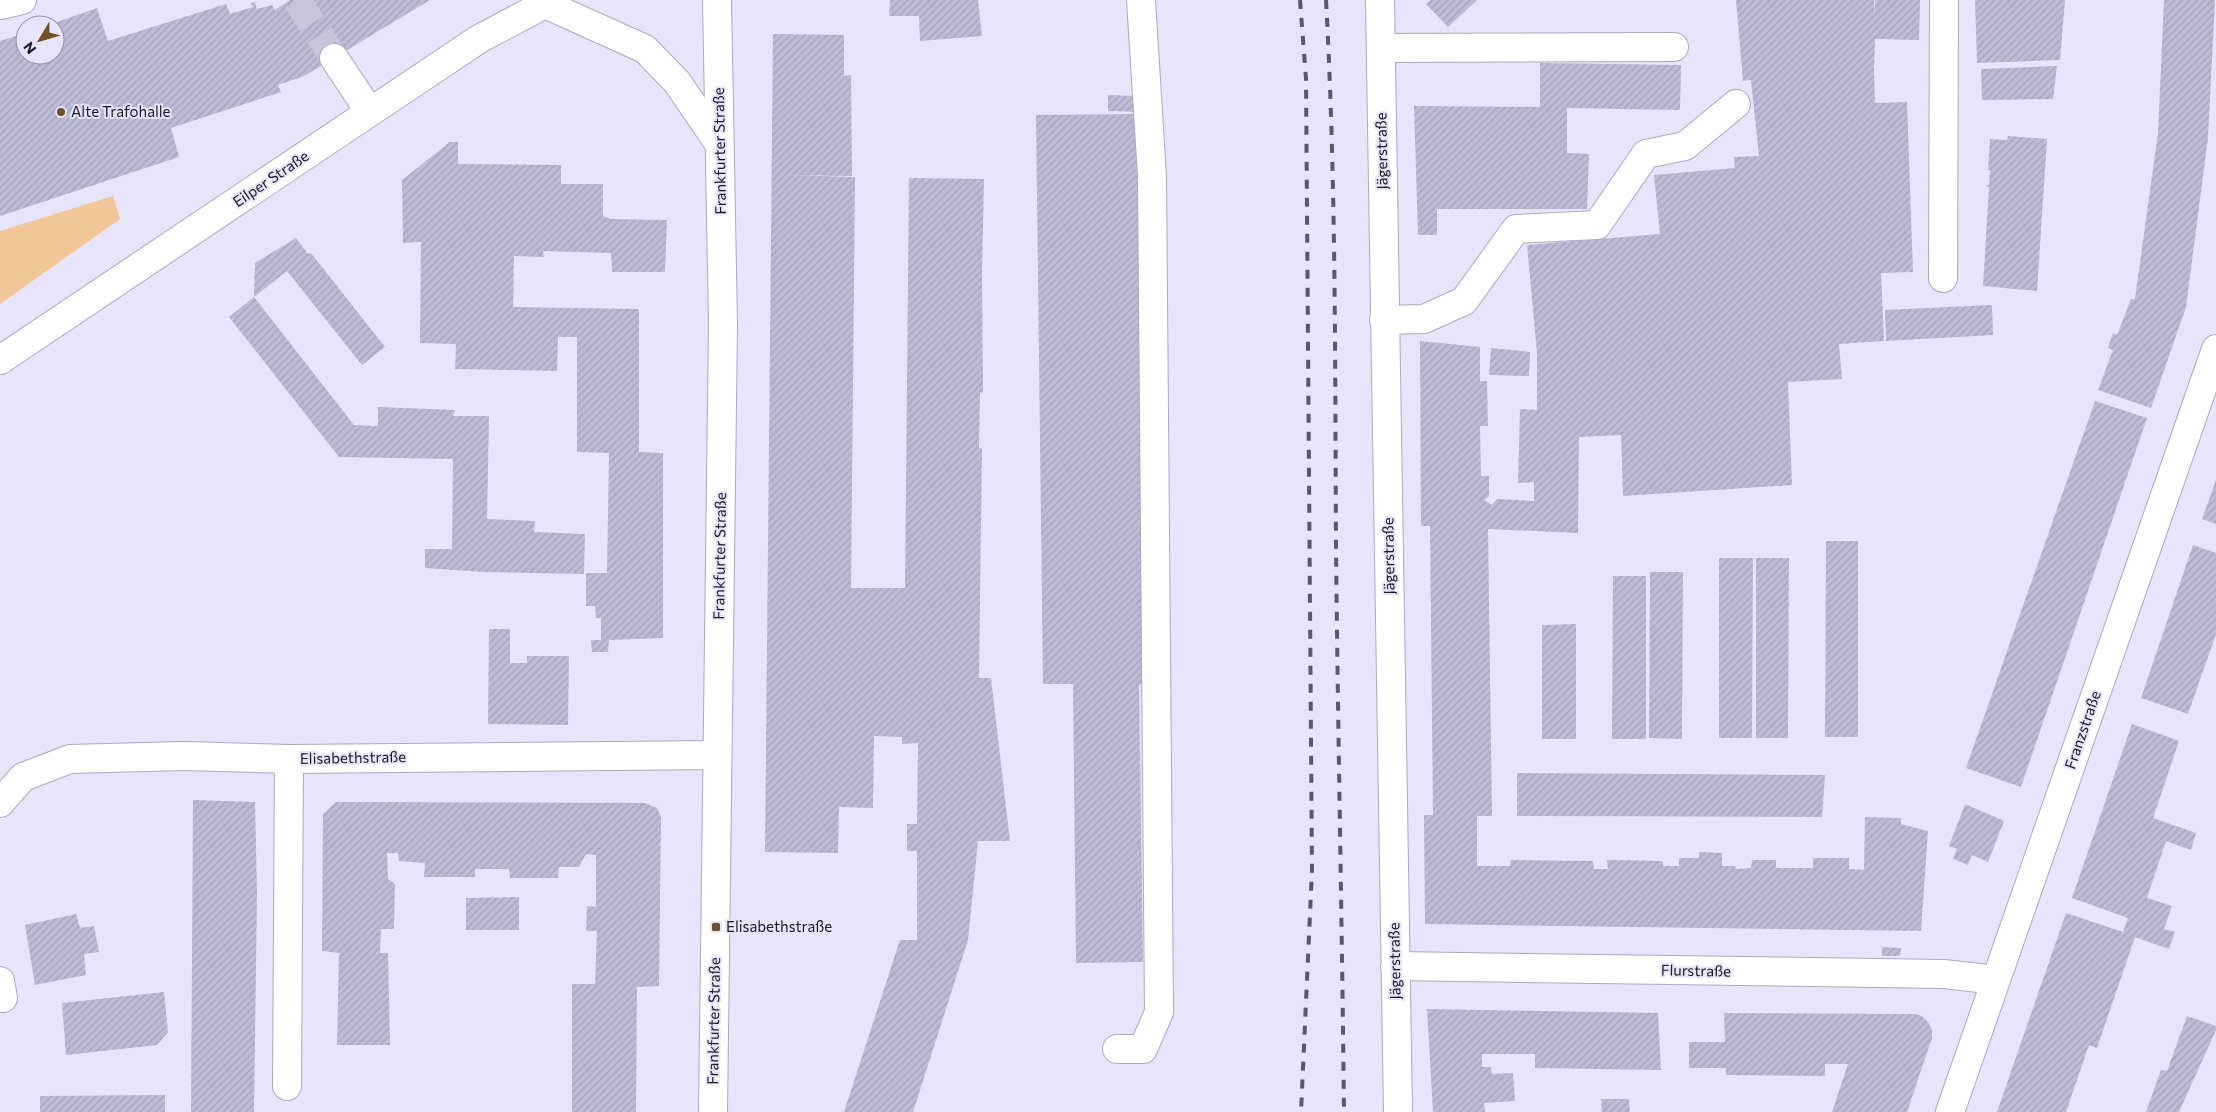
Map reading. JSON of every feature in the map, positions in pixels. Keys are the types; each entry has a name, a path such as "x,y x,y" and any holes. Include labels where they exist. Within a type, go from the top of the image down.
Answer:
{"street":[{"path":"0,5 22,0"},
{"name":"Eilper Straße","path":"0,360 479,39 546,2 576,0"},
{"name":"Frankfurter Straße","path":"712,1112 723,324 717,0"},
{"path":"1117,1049 1143,1050 1159,1012 1152,176 1142,0"},
{"name":"Jägerstraße","path":"1380,0 1398,1112"},
{"path":"1943,278 1944,0"},
{"path":"546,2 645,49 677,82 720,145"},
{"path":"1381,48 1674,47"},
{"path":"334,58 370,112"},
{"path":"1384,320 1424,319 1464,301 1516,229 1597,225 1646,154 1685,146 1736,104"},
{"name":"Franzstraße","path":"1950,1112 2216,349"},
{"name":"Elisabethstraße","path":"0,803 23,777 70,759 183,756 289,759 716,755"},
{"name":"Elisabethstraße","path":"287,1086 289,759"},
{"name":"Flurstraße","path":"1395,966 1944,974 1996,980"}],"shaded area":[{"path":"113,196 120,219 0,304 0,231"}],"building":[{"path":"290,0 430,0 304,76 278,85 281,92 171,128 179,157 0,216 0,41 15,36 15,65 65,65 65,19 97,8 108,41 226,4 230,14 253,7 251,3 255,2 257,9 272,5 275,10"},
{"path":"890,0 978,0 982,36 920,41 919,16 889,16"},
{"path":"1431,0 1477,0 1448,27 1426,4"},
{"path":"1736,0 1874,0 1875,18 1875,0 1920,0 1919,40 1875,39 1874,70 1875,103 1907,102 1913,272 1881,273 1884,341 1839,344 1842,379 1788,382 1792,485 1623,496 1621,435 1579,437 1578,533 1488,529 1492,816 1477,816 1477,866 1510,866 1511,860 1593,861 1594,869 1608,869 1607,860 1663,861 1663,866 1679,866 1679,858 1699,858 1699,852 1722,853 1722,866 1735,866 1736,869 1751,868 1752,860 1776,860 1776,868 1813,868 1813,858 1849,858 1849,869 1864,870 1865,817 1901,818 1901,824 1928,831 1921,931 1425,924 1424,815 1433,815 1430,526 1421,526 1420,341 1480,347 1480,381 1487,381 1488,426 1480,426 1481,476 1489,476 1489,496 1484,500 1492,505 1497,499 1534,501 1534,482 1518,483 1520,409 1537,410 1537,353 1527,245 1660,234 1654,175 1735,168 1734,157 1759,156 1751,80 1743,81"},
{"path":"1975,0 2065,0 2060,60 1977,63"},
{"path":"2164,0 2215,0 2208,138 2186,307 2151,408 2098,390 2113,350 2108,348 2113,333 2117,335 2131,299 2135,299 2158,133"},
{"path":"773,34 844,35 844,76 851,75 852,176 781,175 855,177 851,588 905,588 909,178 984,179 982,273 983,393 980,392 979,448 982,448 979,678 991,678 1010,841 978,841 968,940 913,1112 844,1112 900,940 917,940 917,851 907,851 907,824 917,824 918,743 902,744 902,737 874,736 873,808 839,807 838,853 765,852"},
{"path":"1540,63 1681,65 1680,110 1567,108 1567,153 1589,154 1587,209 1437,209 1437,235 1418,235 1414,106 1540,107"},
{"path":"2057,66 2053,99 1982,100 1981,69"},
{"path":"1108,95 1138,96 1138,112 1108,111"},
{"path":"1138,114 1145,684 1139,684 1143,962 1076,963 1073,684 1043,684 1036,115"},
{"path":"2008,136 2047,139 2037,291 1983,286 1989,187 1985,186 1989,185 1990,139 2007,140"},
{"path":"450,142 458,142 458,164 561,165 561,184 603,184 603,216 611,219 667,220 665,272 612,272 611,253 543,251 544,257 514,256 513,307 639,309 639,452 663,453 663,638 609,640 608,652 592,652 591,640 601,640 601,618 596,618 595,606 586,606 586,573 607,573 609,453 577,452 577,337 558,337 557,371 455,369 456,344 420,343 421,242 403,243 402,180"},
{"path":"296,238 308,254 311,253 385,347 362,365 287,271 254,297 255,263"},
{"path":"254,297 354,425 378,426 378,407 455,410 453,416 489,416 487,519 535,521 534,532 585,534 584,574 484,572 425,568 425,549 452,549 453,459 339,457 229,317"},
{"path":"1992,305 1993,335 1886,341 1885,310"},
{"path":"1491,348 1530,352 1529,376 1489,375"},
{"path":"2095,401 2147,418 2021,787 1966,768"},
{"path":"2216,480 2216,524 2202,519"},
{"path":"1826,541 1858,541 1858,737 1825,737"},
{"path":"2193,545 2216,553 2216,634 2188,714 2141,698"},
{"path":"1719,558 1753,558 1752,738 1719,738"},
{"path":"1756,558 1789,558 1788,738 1756,738"},
{"path":"1650,572 1683,572 1682,739 1649,738"},
{"path":"1613,576 1646,576 1646,739 1612,739"},
{"path":"1576,624 1576,739 1542,739 1542,625"},
{"path":"489,629 510,629 510,663 527,663 527,656 569,656 568,725 488,724"},
{"path":"2132,724 2179,741 2153,818 2196,833 2191,850 2166,841 2147,898 2172,906 2164,929 2175,932 2169,949 2135,937 2097,1048 2089,1045 2066,1112 1997,1112 2066,913 2123,932 2128,918 2072,898"},
{"path":"1517,773 1825,775 1822,817 1517,816"},
{"path":"193,800 255,802 257,892 254,1112 191,1112"},
{"path":"336,802 645,803 657,808 661,817 659,986 637,987 636,1112 572,1112 572,984 595,984 597,931 586,931 587,906 596,907 596,855 586,854 579,867 559,867 558,878 510,878 509,869 475,869 475,877 424,877 425,863 399,861 398,853 387,853 388,879 395,884 394,929 381,929 380,953 388,953 390,1045 337,1045 339,953 322,951 323,814"},
{"path":"1965,804 2004,821 1988,862 1972,855 1968,865 1953,859 1957,849 1949,846"},
{"path":"519,897 519,930 466,930 466,898"},
{"path":"76,914 80,928 94,926 99,952 84,954 86,975 35,985 25,925"},
{"path":"1882,947 1901,948 1900,956 1882,956"},
{"path":"164,992 168,1032 157,1045 66,1055 62,1003"},
{"path":"1427,1009 1658,1013 1661,1070 1535,1068 1535,1054 1482,1054 1482,1067 1491,1067 1492,1074 1513,1073 1515,1101 1484,1103 1485,1112 1433,1112"},
{"path":"1724,1013 1914,1014 1922,1016 1928,1022 1932,1030 1932,1038 1907,1112 1832,1112 1848,1064 1825,1064 1825,1076 1726,1075 1726,1068 1689,1068 1689,1042 1725,1042"},
{"path":"2187,1016 2216,1026 2216,1030 2179,1112 2146,1112 2161,1070 2167,1071"},
{"path":"165,1095 165,1112 40,1112 40,1096"},
{"path":"1601,1099 1629,1099 1630,1112 1602,1112"}],"tunnel":[{"path":"297,0 334,58"}],"railway":[{"path":"1300,0 1306,79 1312,870 1301,1112"},
{"path":"1326,0 1333,205 1344,1112"}],"place":[{"name":"Alte Trafohalle","path":"61,112"},
{"name":"Elisabethstraße","path":"716,927"}]}
